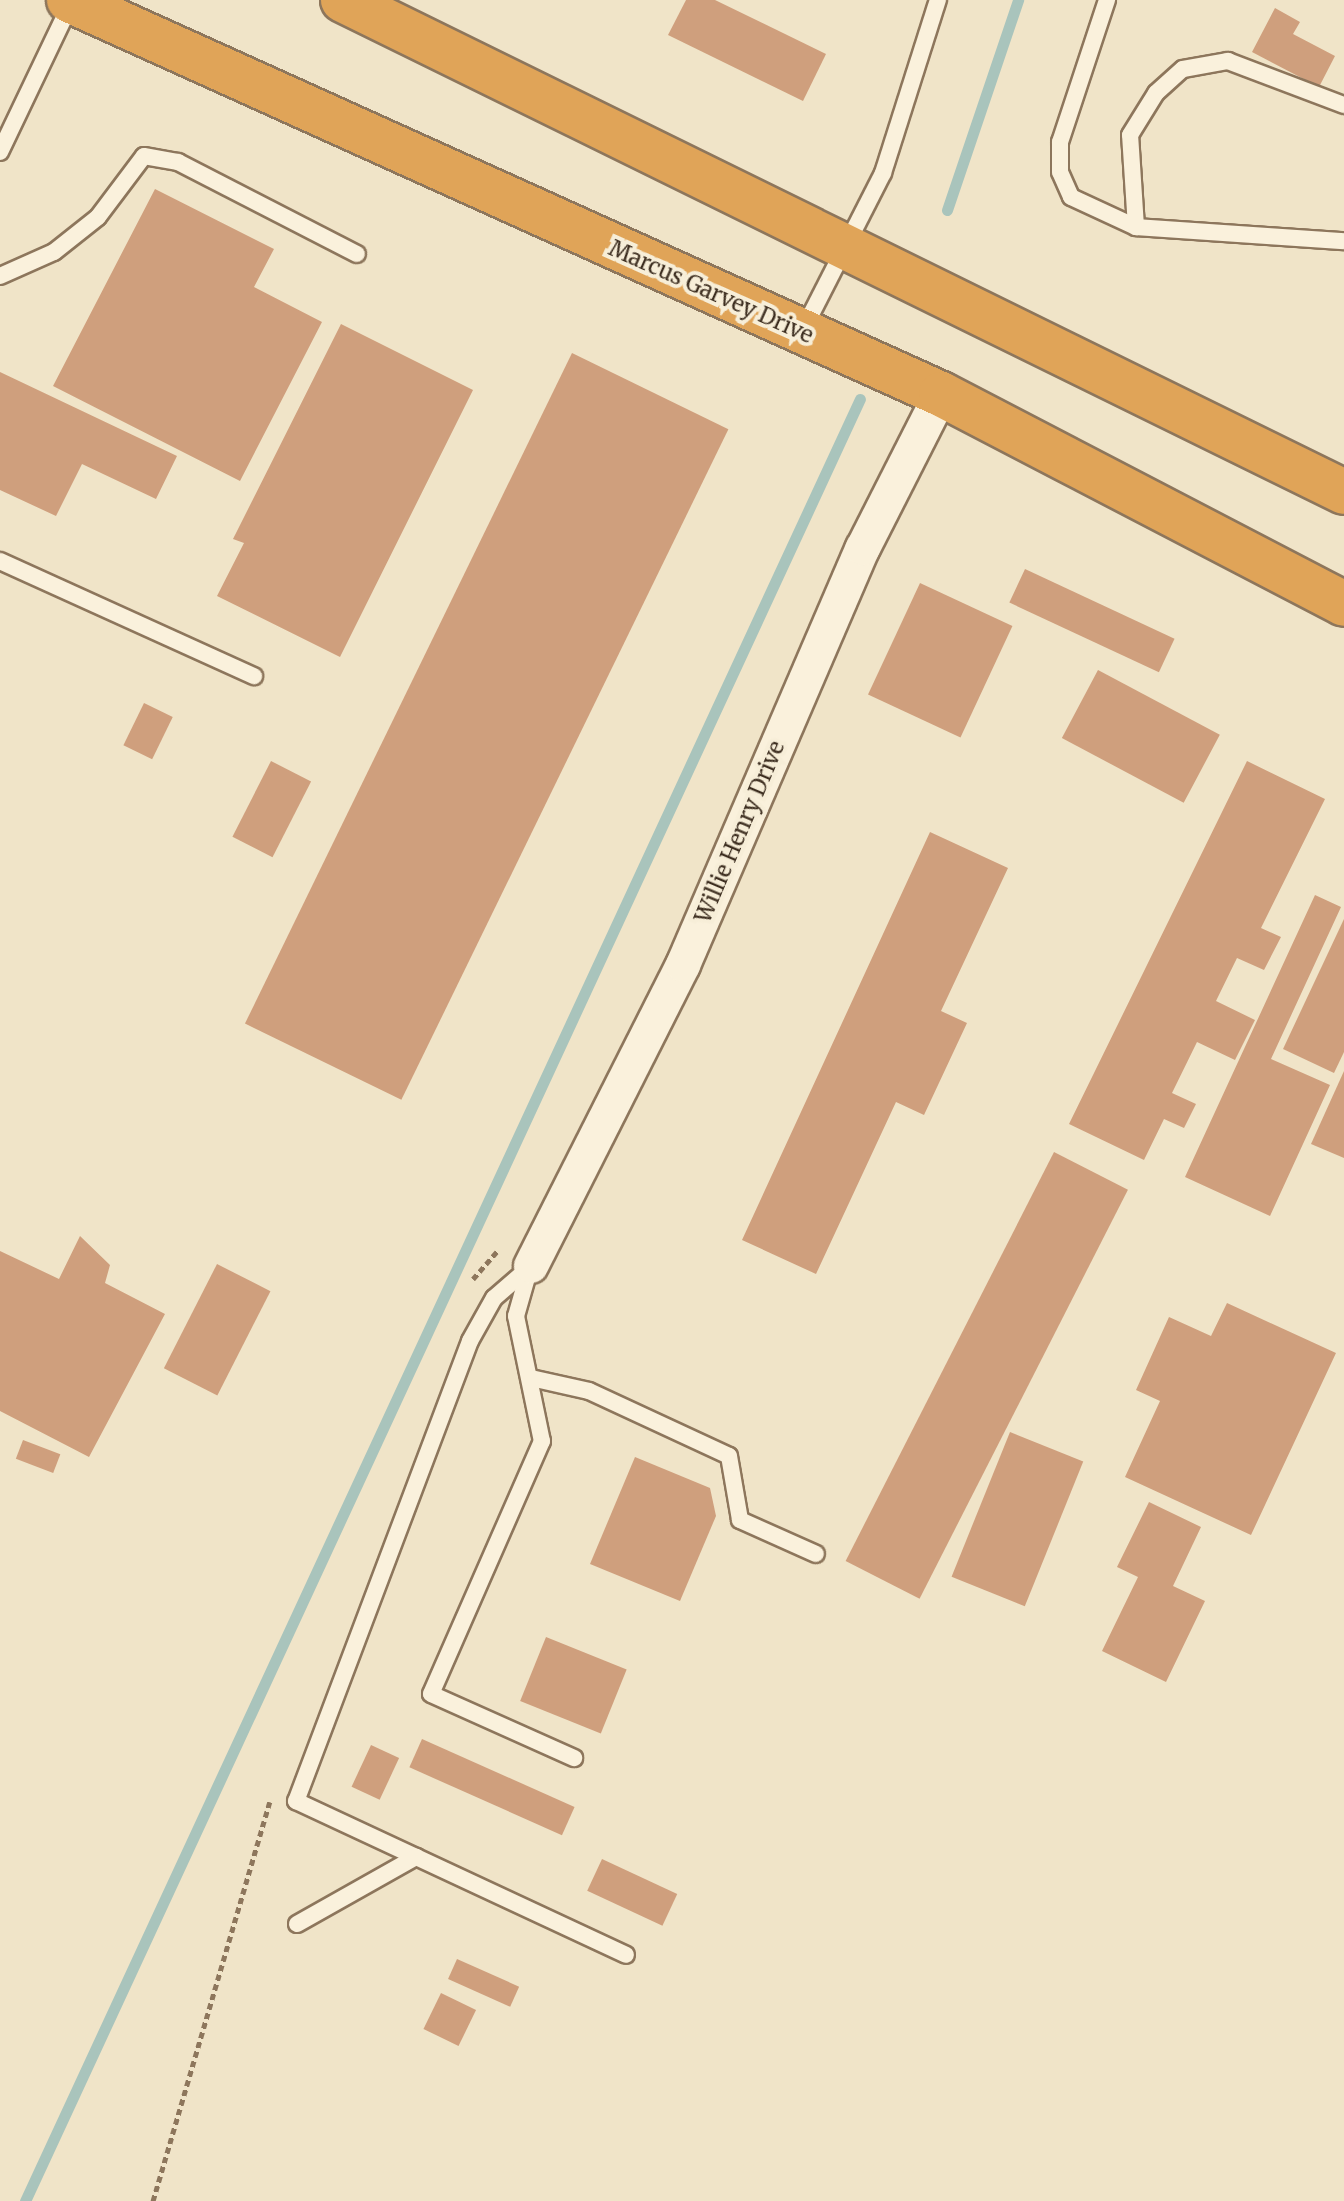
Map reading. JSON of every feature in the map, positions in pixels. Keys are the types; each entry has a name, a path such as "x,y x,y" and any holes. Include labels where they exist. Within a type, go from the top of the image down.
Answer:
{"highway":[{"path":"343,0 913,276 1344,492"},
{"name":"Marcus Garvey Drive","path":"70,1 801,334 941,394 1344,604"}],"street":[{"name":"Willie Henry Drive","path":"531,1266 683,965 863,548 941,394"}],"lane":[{"path":"801,334 883,173 938,0"},
{"path":"1107,0 1060,142 1060,172 1088,210 1136,227 1344,241"},
{"path":"0,152 70,1"},
{"path":"1136,227 1130,135 1156,93 1183,69 1228,61 1344,105"},
{"path":"0,276 54,252 98,217 144,156 178,162 357,254"},
{"path":"0,561 254,676"},
{"path":"531,1266 516,1316 542,1441 431,1694 574,1758"},
{"path":"531,1266 494,1298 470,1341 296,1801 626,1955"},
{"path":"531,1378 589,1391 729,1456 740,1520 816,1554"},
{"path":"297,1924 416,1857"}],"building":[{"path":"686,0 715,0 826,54 803,101 668,35"},
{"path":"1275,8 1300,22 1293,34 1335,56 1319,87 1252,52"},
{"path":"155,189 274,249 254,287 322,322 240,481 53,386"},
{"path":"341,324 473,390 340,657 217,596 244,543 233,539"},
{"path":"572,353 728,429 401,1100 245,1024"},
{"path":"0,372 177,456 156,499 82,464 56,516 0,490"},
{"path":"1025,569 1175,639 1159,672 1009,603"},
{"path":"920,583 1012,626 960,738 868,694"},
{"path":"1098,670 1220,735 1184,803 1062,738"},
{"path":"144,703 173,717 152,759 123,745"},
{"path":"271,761 311,781 273,857 232,837"},
{"path":"1247,761 1325,799 1261,928 1281,937 1264,970 1237,958 1216,1001 1255,1020 1235,1060 1197,1042 1172,1093 1196,1104 1184,1128 1164,1119 1144,1160 1069,1124"},
{"path":"930,832 1008,868 941,1011 967,1023 924,1115 896,1102 816,1274 742,1240"},
{"path":"1315,895 1341,907 1271,1059 1330,1085 1270,1216 1185,1177"},
{"path":"1344,919 1344,1052 1334,1073 1283,1049"},
{"path":"1344,1071 1344,1158 1311,1144"},
{"path":"1054,1152 1128,1190 920,1599 846,1561"},
{"path":"80,1236 110,1265 105,1283 165,1314 89,1457 0,1411 0,1251 59,1279"},
{"path":"217,1264 270,1291 217,1395 164,1368"},
{"path":"1227,1303 1336,1353 1251,1535 1125,1477 1160,1401 1136,1390 1169,1317 1211,1336"},
{"path":"1010,1432 1083,1462 1025,1606 952,1577"},
{"path":"23,1440 60,1454 53,1473 16,1459"},
{"path":"635,1457 710,1488 716,1516 680,1601 590,1564"},
{"path":"1149,1502 1201,1527 1173,1586 1205,1601 1166,1682 1102,1651 1138,1577 1117,1567"},
{"path":"546,1637 627,1670 601,1734 520,1701"},
{"path":"422,1739 575,1807 562,1835 409,1767"},
{"path":"371,1745 399,1758 380,1800 352,1787"},
{"path":"602,1859 677,1894 662,1926 587,1891"},
{"path":"457,1959 519,1987 510,2007 448,1979"},
{"path":"441,1993 476,2010 459,2046 423,2029"}],"waterway":[{"path":"947,210 1018,0"},
{"path":"25,2201 860,399"}]}
